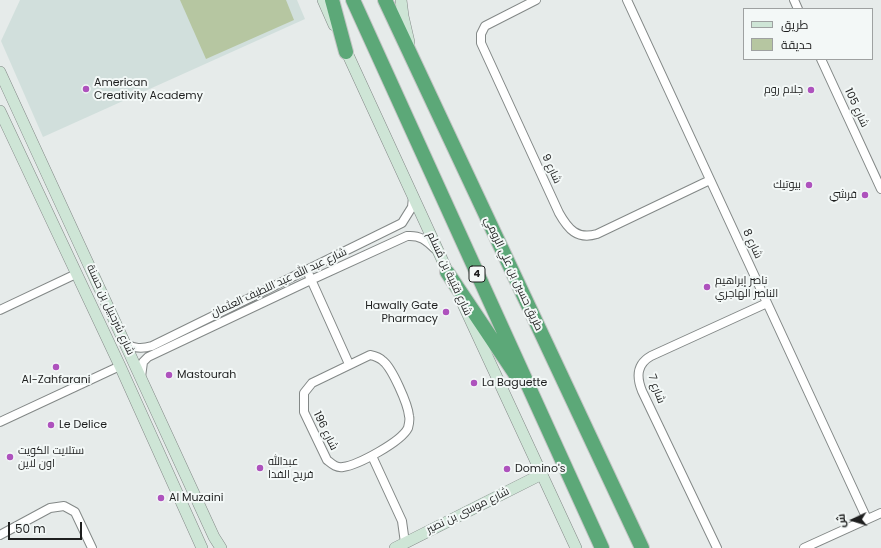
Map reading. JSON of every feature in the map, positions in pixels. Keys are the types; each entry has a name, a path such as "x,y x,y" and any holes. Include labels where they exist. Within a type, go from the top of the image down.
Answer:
{"highway":[{"path":"332,0 346,52"},
{"name":"4","path":"352,0 602,548"},
{"name":"طريق حسين بن علي الرومي","path":"385,0 642,548"},
{"path":"447,272 540,412"}],"street":[{"name":"شارع قتيبة بن مُسلم","path":"323,0 447,272 576,548"},
{"path":"402,0 403,16 417,71"},
{"name":"شارع 9","path":"536,0 486,26 481,34 481,43 559,213 571,231 583,236 597,234 710,180"},
{"name":"شارع 8","path":"627,0 867,519"},
{"name":"شارع 105","path":"821,60 881,189"},
{"name":"شارع شرحبيل بن حسنة","path":"0,72 221,548"},
{"name":"شارع شرحبيل بن حسنة","path":"0,111 120,366 202,548"},
{"name":"شارع عبد الله عبد اللطيف العثمان","path":"125,343 131,347 138,348 152,346 402,223 412,207 413,196"},
{"name":"شارع عبد الله عبد اللطيف العثمان","path":"141,378 144,362 148,357 407,236 416,235 421,237 438,251"},
{"path":"306,270 349,364"},
{"path":"0,310 76,274"},
{"name":"شارع 7","path":"717,548 642,391 639,379 639,369 643,361 651,356 767,303"},
{"name":"شارع 196","path":"370,355 377,356 384,361 407,407 409,416 408,429 401,436 372,456 344,467 333,465 327,460 304,412 302,399 305,390 312,384 349,364 370,355"},
{"path":"0,422 120,366"},
{"path":"372,456 402,521 405,543"},
{"name":"شارع موسى بن نصير","path":"395,548 542,474"},
{"path":"0,535 50,508 59,506 68,507 75,512 79,518 92,548"},
{"path":"804,548 881,513"}],"shaded area":[{"name":"American Creativity Academy","path":"20,0 297,0 305,19 43,137 1,41"}],"green space":[{"path":"180,0 286,0 294,20 206,59"}],"place":[{"name":"American Creativity Academy","path":"86,89"},
{"name":"جلام روم","path":"811,90"},
{"name":"بيوتيك","path":"809,185"},
{"name":"فرشي","path":"865,195"},
{"name":"ناصر إبراهيم الناصر الهاجري","path":"707,287"},
{"name":"Hawally Gate Pharmacy","path":"446,312"},
{"name":"Al-Zahfarani","path":"56,367"},
{"name":"Mastourah","path":"169,375"},
{"name":"La Baguette","path":"474,383"},
{"name":"Le Delice","path":"51,425"},
{"name":"ستلايت الكويت اون لاين","path":"10,457"},
{"name":"عبدالله فريح الفدا","path":"260,468"},
{"name":"Domino's","path":"507,469"},
{"name":"Al Muzaini","path":"161,498"}]}
